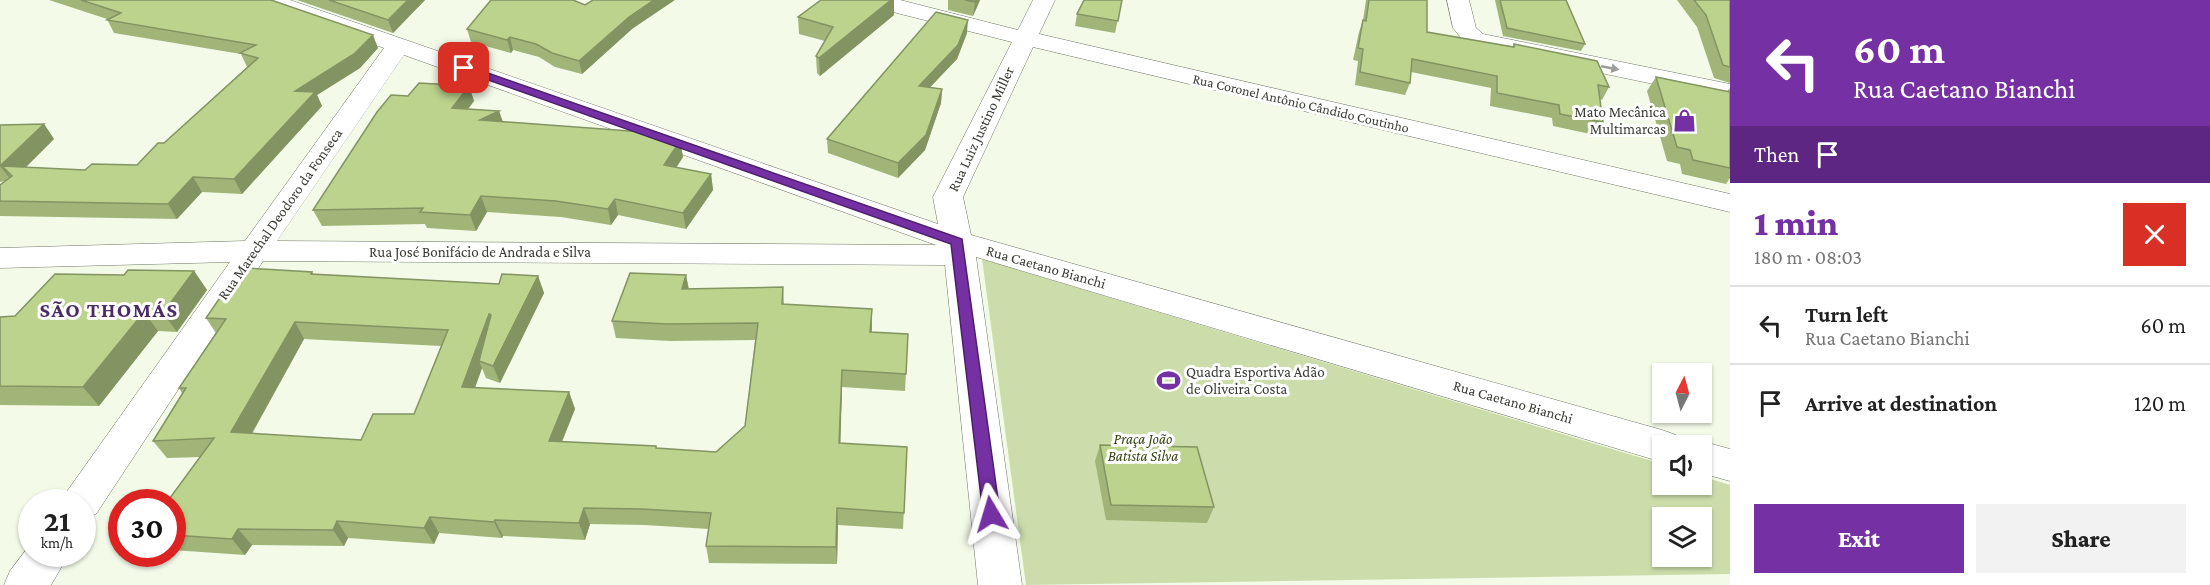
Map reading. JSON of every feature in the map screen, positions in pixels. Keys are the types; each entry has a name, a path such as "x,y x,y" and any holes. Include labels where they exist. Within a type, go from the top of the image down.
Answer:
{"street":[{"name":"Rua Caetano Bianchi","path":"269,0 958,248 1652,443"},
{"name":"Rua Coronel Antônio Cândido Coutinho","path":"873,0 1024,38 1730,202"},
{"name":"Rua Luiz Justino Miller","path":"1000,585 958,248 948,197 1044,0"},
{"path":"1458,0 1465,30 1475,40 1730,92"},
{"name":"Rua Marechal Deodoro da Fonseca","path":"91,489 399,45"},
{"name":"Rua José Bonifácio de Andrada e Silva","path":"0,258 254,251 958,248"},
{"path":"1712,460 1730,465"},
{"path":"26,585 39,567"}],"green space":[{"name":"Praça João Batista Silva","path":"982,259 1652,461 1652,495 1712,495 1712,479 1730,485 1730,574 1026,585"}],"building":[{"path":"81,0 271,0 373,35 354,54 295,91 315,92 234,179 193,177 168,204 0,201 0,185 12,176 2,166 85,170 92,164 137,165 158,143 164,143 258,58 240,53 256,45 107,20 121,13"},
{"path":"329,0 408,0 388,20"},
{"path":"491,0 573,0 585,5 593,0 654,0 629,17 579,61 552,53 536,44 510,37 507,40 467,29"},
{"path":"821,0 891,0 819,58 816,56 833,27 798,17"},
{"path":"1084,0 1122,0 1118,21 1077,14"},
{"path":"1369,0 1427,0 1427,32 1514,47 1514,44 1597,61 1609,87 1598,85 1603,122 1560,114 1559,105 1497,93 1497,76 1412,59 1410,83 1360,72 1363,49 1358,48"},
{"path":"1500,0 1566,0 1585,44 1507,28"},
{"path":"1694,0 1730,0 1730,67 1723,65 1706,15"},
{"path":"936,12 968,20 958,45 919,86 942,89 926,135 898,163 827,139"},
{"path":"1656,77 1730,92 1730,168 1693,160 1690,150 1677,147"},
{"path":"419,83 469,86 452,108 499,111 480,120 657,133 680,141 664,165 711,174 683,213 615,199 608,209 556,201 481,196 470,215 420,212 423,208 313,210 377,112 391,95 408,96"},
{"path":"44,124 0,166 0,125"},
{"path":"246,268 312,272 311,274 499,284 502,274 538,276 493,366 479,361 491,315 489,314 462,387 569,392 549,441 656,446 656,448 716,452 745,426 758,323 666,324 612,321 630,273 686,275 682,289 783,287 782,304 872,309 870,332 908,334 906,374 842,370 839,443 907,447 904,513 837,508 836,547 706,546 711,513 584,508 579,523 495,520 494,522 430,517 424,528 337,521 333,530 238,529 232,539 186,536 186,489 177,489 214,438 153,441 186,388 179,388 226,319 206,318 236,274 242,274","holes":["295,322 448,330 414,414 373,414 361,440 231,432"]},
{"path":"128,270 194,271 163,313 144,312 83,387 0,386 0,317 15,316 55,274 124,275"},
{"path":"1100,445 1197,447 1214,507 1111,505"}],"place":[{"name":"Mato Mecânica Multimarcas","path":"1684,121"},
{"name":"Quadra Esportiva Adão de Oliveira Costa","path":"1168,381"}],"district":[{"name":"SÃO THOMÁS","path":"109,310"}],"route":[{"path":"464,68 957,242 991,514"}]}
